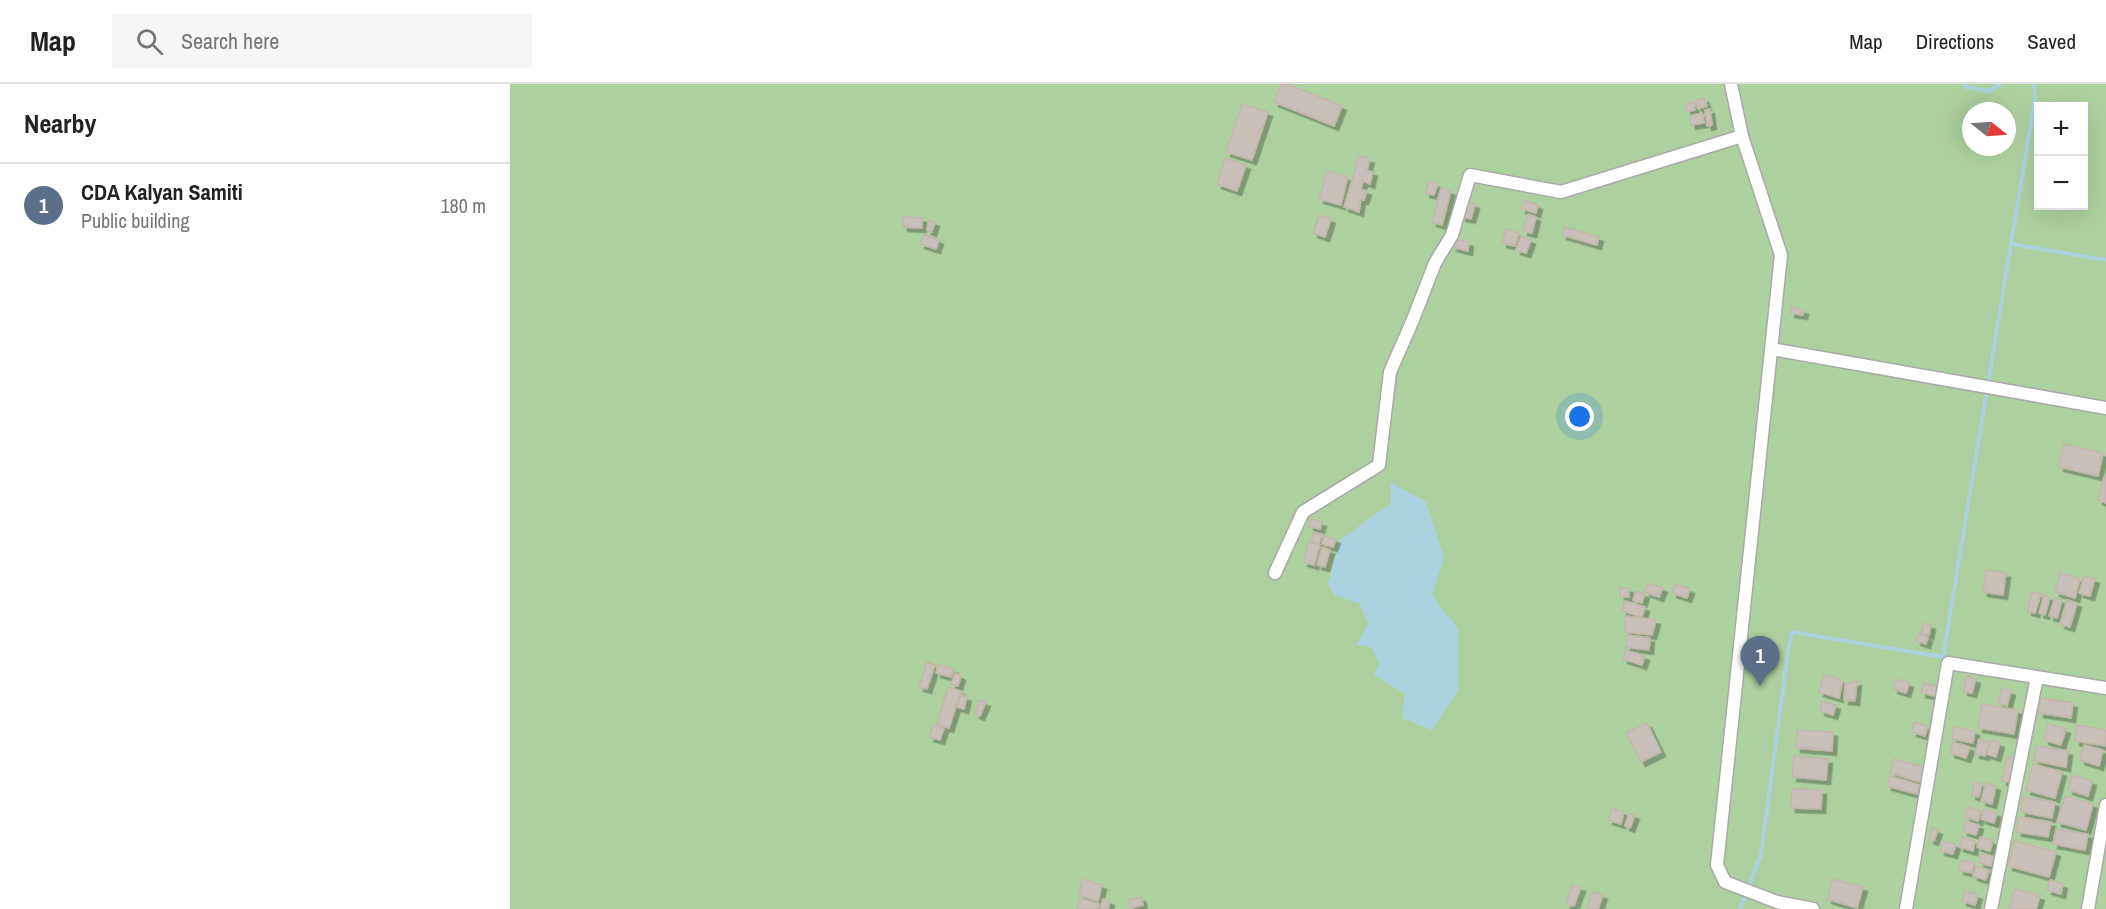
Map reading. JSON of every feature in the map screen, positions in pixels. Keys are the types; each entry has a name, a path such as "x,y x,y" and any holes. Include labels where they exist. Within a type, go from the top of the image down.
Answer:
{"street":[{"path":"1731,84 1742,136 1782,255 1717,864 1725,882 1777,902 1813,909"},
{"path":"1275,573 1303,512 1379,465 1390,372 1435,263 1452,235 1470,175 1561,192 1742,136"},
{"path":"1772,349 2106,408"},
{"path":"1906,909 1948,663 2106,688"},
{"path":"1991,909 2037,677"},
{"path":"2088,909 2106,805"}],"green space":[{"path":"510,84 2106,84 2106,909 510,909"}],"water":[{"path":"1390,482 1426,502 1444,558 1432,595 1458,629 1458,690 1432,730 1402,718 1405,694 1374,675 1379,663 1371,647 1356,645 1368,624 1360,604 1335,595 1328,584 1340,540 1391,503"}],"building":[{"path":"1281,84 1287,84 1342,106 1334,126 1274,102"},
{"path":"1704,98 1707,106 1698,109 1695,101"},
{"path":"1693,102 1695,110 1687,112 1685,105"},
{"path":"1242,104 1268,112 1252,160 1226,152"},
{"path":"1710,109 1712,125 1707,126 1705,110"},
{"path":"1702,113 1704,123 1691,125 1690,116"},
{"path":"1359,156 1370,159 1367,170 1373,172 1370,184 1363,181 1361,189 1367,191 1364,200 1361,199 1359,212 1344,207"},
{"path":"1225,158 1246,165 1237,191 1217,184"},
{"path":"1327,171 1348,177 1341,205 1319,199"},
{"path":"1429,181 1438,184 1434,195 1425,193"},
{"path":"1441,188 1451,191 1442,225 1432,222"},
{"path":"1524,200 1538,205 1536,213 1521,209"},
{"path":"1465,202 1475,204 1471,219 1461,217"},
{"path":"1528,214 1536,217 1532,233 1523,231"},
{"path":"1319,215 1331,219 1325,237 1313,233"},
{"path":"903,217 922,218 922,228 903,227"},
{"path":"929,220 935,222 932,232 927,230"},
{"path":"1564,227 1599,237 1597,245 1562,235"},
{"path":"1506,229 1519,233 1515,246 1502,243"},
{"path":"924,234 939,240 936,249 920,244"},
{"path":"1521,236 1531,240 1526,253 1516,250"},
{"path":"1454,239 1469,242 1468,251 1452,247"},
{"path":"1791,307 1804,310 1803,315 1790,313"},
{"path":"2064,444 2103,453 2098,476 2059,467"},
{"path":"2104,477 2106,478 2106,503 2098,500"},
{"path":"1310,519 1322,522 1320,529 1309,527"},
{"path":"1314,532 1322,535 1319,544 1311,541"},
{"path":"1324,536 1336,539 1333,547 1322,544"},
{"path":"1309,542 1320,545 1314,565 1303,562"},
{"path":"1322,547 1330,550 1325,567 1317,565"},
{"path":"1986,570 2006,573 2003,595 1983,592"},
{"path":"2060,573 2080,579 2075,598 2055,592"},
{"path":"2084,576 2095,579 2090,596 2079,593"},
{"path":"1648,583 1663,588 1659,597 1645,592"},
{"path":"1675,584 1690,589 1687,598 1672,593"},
{"path":"1620,588 1629,588 1629,597 1620,597"},
{"path":"1636,591 1645,594 1642,603 1633,600"},
{"path":"2032,592 2041,594 2035,613 2027,611"},
{"path":"2044,595 2050,597 2045,615 2039,613"},
{"path":"2055,598 2062,600 2057,618 2049,616"},
{"path":"2067,600 2077,603 2070,627 2060,624"},
{"path":"1625,601 1645,607 1642,617 1622,611"},
{"path":"1625,616 1656,620 1652,635 1625,632"},
{"path":"1924,623 1931,625 1929,635 1921,633"},
{"path":"1918,634 1928,637 1926,644 1916,641"},
{"path":"1627,635 1650,638 1649,650 1626,647"},
{"path":"1625,650 1645,656 1642,665 1623,659"},
{"path":"927,662 935,665 927,689 919,687"},
{"path":"938,665 954,669 951,677 936,673"},
{"path":"955,673 961,676 958,686 951,684"},
{"path":"1824,675 1843,680 1839,698 1819,692"},
{"path":"1967,676 1976,679 1972,693 1963,691"},
{"path":"1896,679 1909,683 1906,693 1893,689"},
{"path":"1857,681 1855,701 1844,700 1845,684"},
{"path":"1924,683 1937,686 1935,696 1921,693"},
{"path":"948,687 961,691 949,728 937,724"},
{"path":"2002,689 2011,691 2007,706 1998,703"},
{"path":"961,695 967,697 964,709 957,707"},
{"path":"2041,698 2073,703 2071,718 2039,713"},
{"path":"979,700 986,702 980,716 975,714"},
{"path":"1822,701 1836,705 1833,715 1820,711"},
{"path":"1982,704 2018,710 2014,734 1978,728"},
{"path":"1914,722 1928,726 1925,736 1912,732"},
{"path":"1647,723 1661,752 1641,762 1626,733"},
{"path":"2048,724 2066,729 2061,745 2044,740"},
{"path":"933,725 944,728 940,740 929,737"},
{"path":"2077,725 2106,730 2106,746 2075,741"},
{"path":"1954,727 1975,731 1973,743 1952,739"},
{"path":"1797,730 1833,732 1832,751 1796,748"},
{"path":"1979,739 1989,742 1985,756 1975,754"},
{"path":"1991,740 2000,743 1996,757 1987,754"},
{"path":"1953,742 1970,747 1966,758 1950,753"},
{"path":"2084,745 2103,750 2099,766 2080,760"},
{"path":"2037,746 2068,751 2066,767 2034,761"},
{"path":"1794,756 1828,759 1826,780 1792,777"},
{"path":"2007,757 2018,759 2013,783 2002,781"},
{"path":"1894,759 1924,767 1920,782 1890,773"},
{"path":"2033,764 2062,772 2055,798 2026,790"},
{"path":"2072,775 2092,781 2088,796 2068,790"},
{"path":"1890,776 1920,785 1917,794 1887,786"},
{"path":"1975,782 1982,784 1979,797 1971,795"},
{"path":"1986,783 1996,786 1992,804 1981,801"},
{"path":"1792,789 1822,790 1821,809 1791,808"},
{"path":"2065,796 2093,804 2086,830 2057,822"},
{"path":"2023,797 2055,802 2052,818 2021,812"},
{"path":"1968,807 1981,811 1978,821 1965,817"},
{"path":"1612,808 1624,812 1621,824 1608,820"},
{"path":"1984,809 1997,813 1994,823 1981,819"},
{"path":"1629,813 1635,815 1630,828 1625,826"},
{"path":"2019,817 2051,822 2048,837 2017,832"},
{"path":"1966,821 1979,825 1976,835 1963,831"},
{"path":"1932,828 1938,830 1934,841 1929,839"},
{"path":"2056,829 2088,834 2085,850 2053,844"},
{"path":"1962,837 1975,841 1973,851 1959,847"},
{"path":"1980,837 1993,841 1990,851 1977,847"},
{"path":"1942,841 1956,844 1953,854 1940,851"},
{"path":"2015,841 2056,852 2049,877 2008,866"},
{"path":"1982,853 1994,857 1991,866 1979,863"},
{"path":"1961,860 1974,863 1972,873 1959,870"},
{"path":"1976,866 1989,870 1986,880 1973,876"},
{"path":"1083,879 1102,885 1098,901 1079,895"},
{"path":"1833,879 1863,887 1857,908 1827,899"},
{"path":"2050,880 2063,884 2061,894 2047,890"},
{"path":"1572,885 1581,887 1574,906 1566,904"},
{"path":"2015,889 2040,896 2036,909 2009,909"},
{"path":"1965,891 1978,895 1975,905 1962,901"},
{"path":"1592,892 1603,895 1598,909 1587,909"},
{"path":"1141,897 1143,905 1131,908 1129,900"},
{"path":"1080,898 1099,904 1097,909 1077,909"},
{"path":"1103,899 1110,901 1108,909 1100,909"}],"waterway":[{"path":"1964,84 1966,87 1988,91 2001,84"},
{"path":"1740,909 1761,854 1792,632 1943,657 2035,98 2034,84"},
{"path":"2011,244 2106,260"}],"place":[{"name":"CDA Kalyan Samiti","path":"1760,686"}]}
